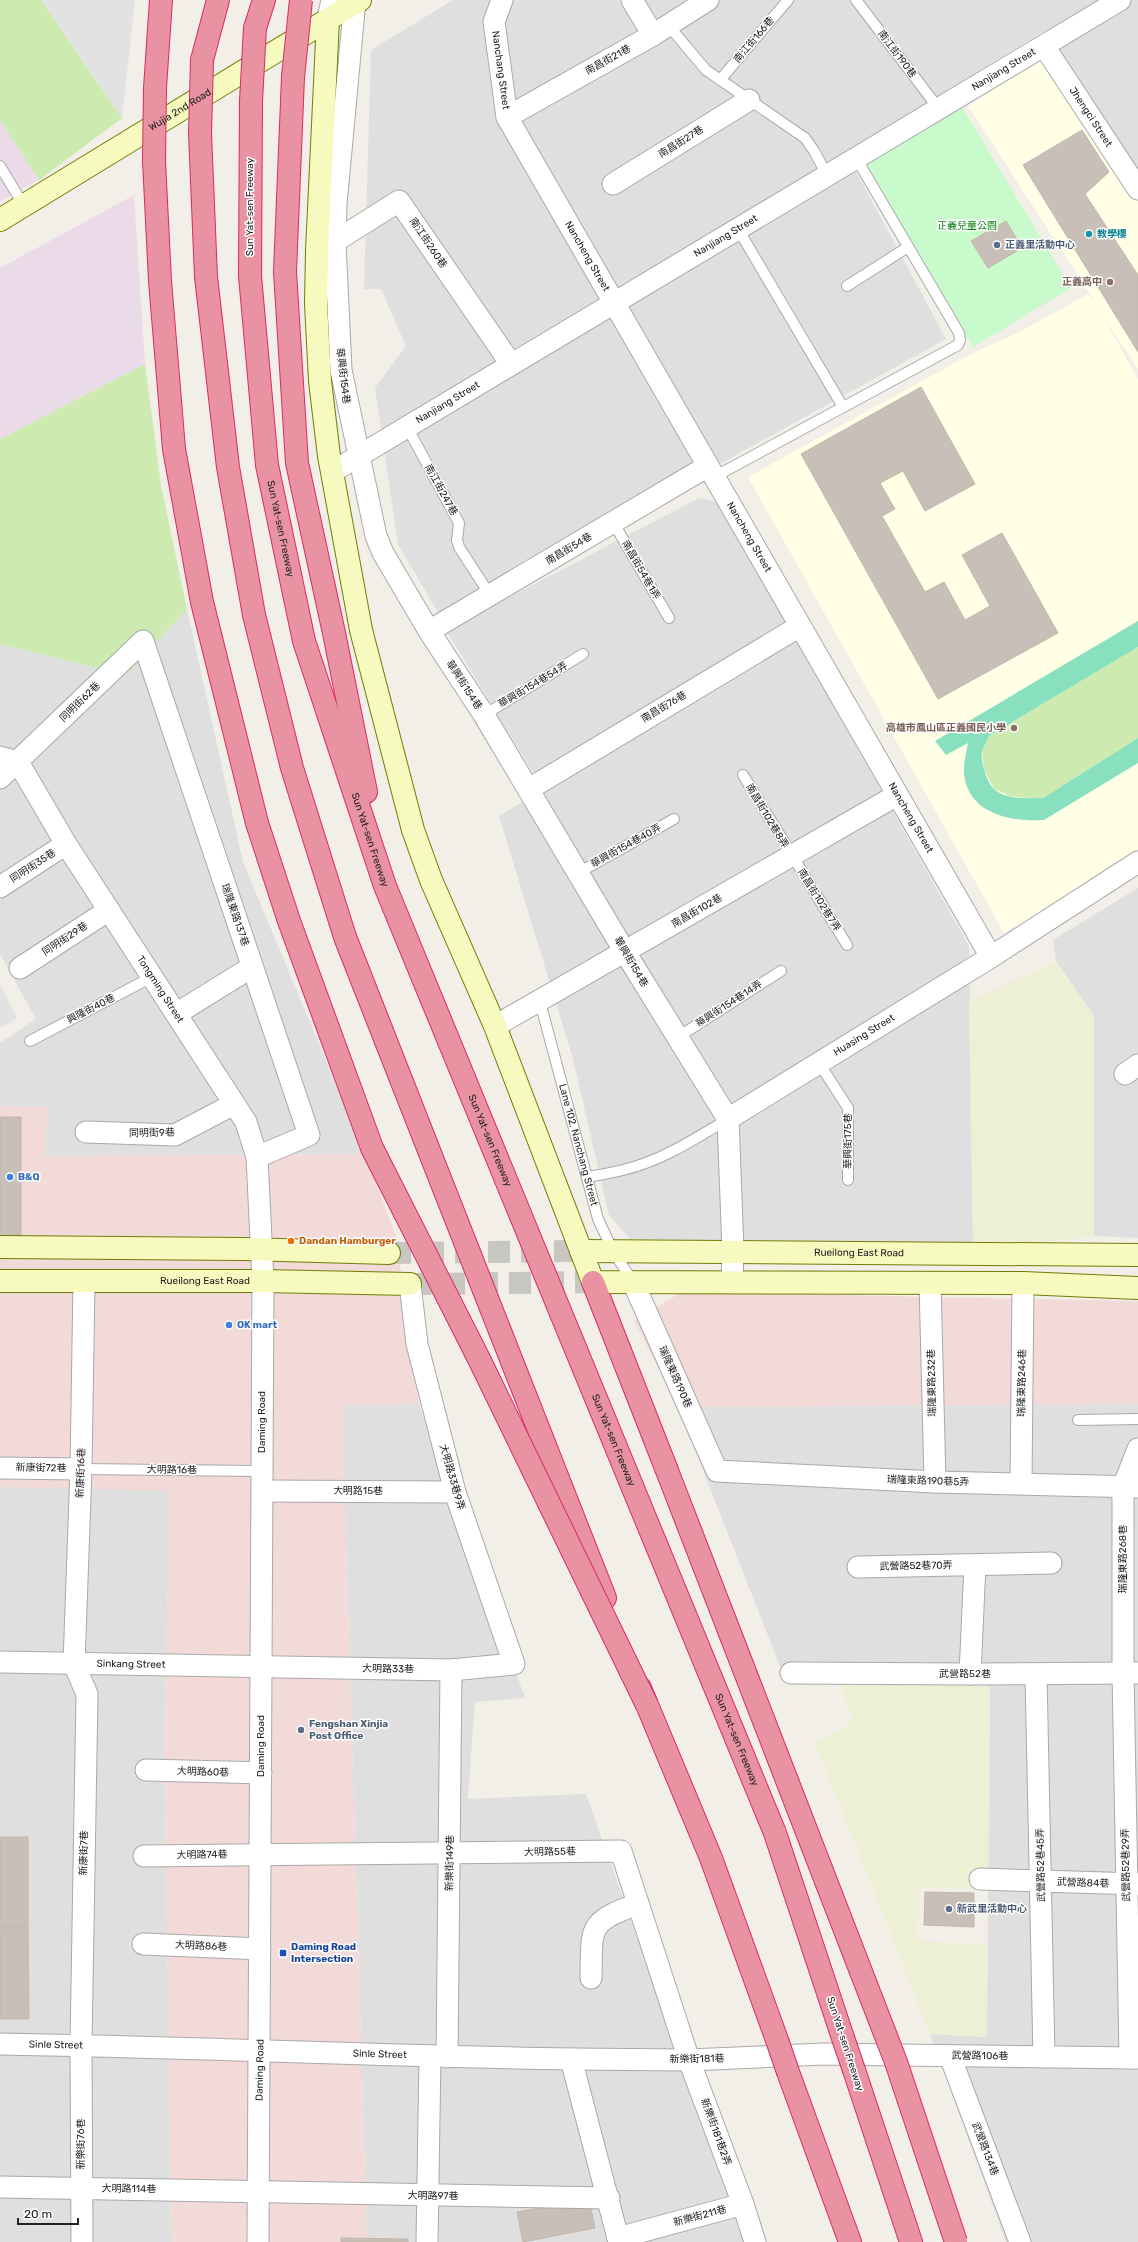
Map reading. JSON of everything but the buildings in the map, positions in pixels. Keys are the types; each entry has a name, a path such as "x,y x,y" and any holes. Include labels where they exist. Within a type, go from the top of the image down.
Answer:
{"highway":[{"path":"151,0 155,88"},
{"path":"161,0 155,88 154,161 160,281 174,449 202,602 257,823 289,921 372,1148 479,1359 646,1705"},
{"path":"218,0 202,60 200,133 206,277 228,467 254,615 292,768 345,937 646,1705 711,1858 850,2242"},
{"name":"Sun Yat-sen Freeway","path":"264,0 255,28 251,101 250,276 267,465 304,640 385,886 775,1833 911,2242"},
{"path":"301,0 293,77 285,272 297,463 334,633 385,886"},
{"path":"593,1282 896,2062 956,2242"}],"street":[{"name":"Nanchang Street","path":"502,0 494,22 507,117"},
{"path":"632,0 660,30"},
{"name":"南昌街21巷","path":"507,117 660,30 708,0"},
{"name":"Nanjiang Street","path":"332,472 1120,0"},
{"name":"Wujia 2nd Road","path":"0,220 330,10 356,1"},
{"name":"華興街154巷","path":"356,1 336,204 326,246 340,370 376,536 383,553 429,631 484,715 625,952 728,1119"},
{"path":"330,10 326,246 316,304 320,381 332,472 361,630 413,830 431,880 495,1026 593,1282 1023,1283 1138,1288"},
{"name":"Jhengci Street","path":"1044,46 1138,189"},
{"name":"南昌街27巷","path":"613,184 749,100"},
{"name":"Nancheng Street","path":"507,117 991,957"},
{"name":"南江街260巷","path":"326,246 399,201 511,364"},
{"name":"南昌街54巷","path":"429,631 613,522 711,471"},
{"name":"南昌街76巷","path":"528,789 800,626"},
{"name":"同明街62巷","path":"0,778 9,760 143,641"},
{"name":"瑞隆東路137巷","path":"143,641 309,1135 257,1157"},
{"name":"Tongming Street","path":"9,760 66,844 246,1122 257,1157 262,1249"},
{"name":"南昌街102巷","path":"495,1026 540,1002 897,794"},
{"name":"同明街35巷","path":"0,887 66,844"},
{"name":"Huasing Street","path":"728,1119 991,957 1138,862"},
{"name":"同明街29巷","path":"20,968 109,910"},
{"path":"176,1014 252,967"},
{"name":"同明街9巷","path":"86,1132 175,1135 234,1104"},
{"path":"728,1119 733,1251 732,1282"},
{"path":"0,1247 262,1249 389,1253"},
{"name":"Daming Road","path":"258,2242 260,2049 262,1249"},
{"name":"Rueilong East Road","path":"581,1251 1138,1255"},
{"name":"Rueilong East Road","path":"0,1281 263,1281 410,1284"},
{"name":"新康街16巷","path":"74,1664 81,1469 84,1282"},
{"name":"瑞隆東路190巷","path":"633,1282 717,1471"},
{"name":"瑞隆東路232巷","path":"930,1283 934,1482"},
{"name":"瑞隆東路246巷","path":"1021,1483 1023,1283"},
{"name":"大明路33巷9弄","path":"410,1284 417,1344 455,1492 514,1664"},
{"name":"瑞隆東路268巷","path":"1130,1673 1130,1487 1138,1449"},
{"name":"新康街72巷","path":"0,1468 81,1469"},
{"name":"瑞隆東路190巷5弄","path":"717,1471 934,1482 1021,1483 1130,1487"},
{"name":"大明路15巷","path":"262,1481 455,1492"},
{"name":"武營路52巷70弄","path":"858,1567 1051,1563"},
{"path":"970,1674 975,1565"},
{"name":"Sinkang Street","path":"0,1662 261,1667"},
{"name":"新康街7巷","path":"74,1664 87,1694 81,2045"},
{"name":"大明路33巷","path":"261,1667 451,1670 514,1664"},
{"name":"新樂街149巷","path":"427,2242 428,2196 439,2056 450,1854 451,1670"},
{"name":"武營路52巷","path":"791,1673 1130,1673"},
{"name":"武營路52巷29弄","path":"1130,1673 1134,2058"},
{"name":"武營路52巷45弄","path":"1036,1674 1044,2057"},
{"name":"大明路60巷","path":"146,1770 260,1773"},
{"name":"大明路55巷","path":"260,1854 450,1854 621,1851 689,2060"},
{"name":"大明路74巷","path":"144,1856 260,1854"},
{"name":"武營路84巷","path":"980,1879 1132,1884"},
{"path":"591,1978 592,1936 600,1921 614,1912 638,1904"},
{"name":"大明路86巷","path":"143,1944 260,1949"},
{"name":"Sinle Street","path":"0,2044 260,2049 439,2056 571,2059"},
{"name":"新樂街76巷","path":"81,2045 82,2242"},
{"name":"武營路106巷","path":"823,2054 1134,2058"},
{"name":"新樂街181巷","path":"571,2059 689,2060 823,2054"},
{"name":"武營路134巷","path":"950,2056 1020,2242"},
{"path":"571,2059 619,2240"},
{"name":"新樂街181巷2弄","path":"689,2060 742,2204"},
{"name":"大明路114巷","path":"0,2187 258,2192"},
{"name":"大明路97巷","path":"258,2192 609,2198"},
{"path":"742,2204 755,2242"},
{"name":"新樂街211巷","path":"619,2240 742,2204"}],"lane":[{"name":"南江街166巷","path":"720,80 788,0"},
{"name":"南江街190巷","path":"856,0 939,109"},
{"path":"660,30 720,80 805,138 827,175"},
{"path":"711,471 843,407 958,345 960,340 959,333 856,158"},
{"path":"0,166 24,206"},
{"path":"738,229 843,407"},
{"path":"847,286 908,247"},
{"name":"南江街247巷","path":"407,427 459,523 457,540 459,547 490,595"},
{"name":"南昌街54巷1弄","path":"613,522 669,618"},
{"name":"華興街154巷54弄","path":"484,715 583,654"},
{"name":"南昌街102巷8弄","path":"743,775 791,856"},
{"name":"華興街154巷40弄","path":"578,873 674,819"},
{"name":"南昌街102巷7弄","path":"791,856 846,944"},
{"name":"華興街154巷14弄","path":"678,1038 780,971"},
{"name":"興隆街40巷","path":"30,1041 152,977"},
{"name":"Lane 102, Nanchang Street","path":"540,1002 598,1219 613,1252 633,1282"},
{"name":"華興街175巷","path":"819,1063 848,1108 848,1180"},
{"path":"587,1177 624,1170 660,1156 685,1145 728,1119"},
{"path":"1078,1420 1138,1419"},
{"name":"大明路16巷","path":"81,1469 262,1481"}],"shaded area":[{"path":"41,0 135,0 122,118"},
{"path":"453,0 1138,0 1138,173 1044,31 846,153 946,339 441,618 398,544 375,388 406,346 381,289 364,289 371,50"},
{"name":"高雄市鳳山區正義國民小學","path":"1049,52 1138,196 1138,369 1102,315 1138,379 1138,849 1004,933 748,477 973,353 1018,333 1088,294 1096,303 968,106"},
{"path":"0,120 39,180 0,201"},
{"path":"134,195 145,364 0,439 0,268"},
{"path":"699,498 718,502 969,946 973,1244 630,1239 609,1215 573,1059 499,816 543,789 446,630"},
{"path":"187,609 243,862 365,1154 44,1156 48,1107 0,1106 0,1043 36,1019 0,954 0,644 126,675"},
{"path":"1138,888 1138,1238 1094,1236 1094,1016 1056,961 1053,940"},
{"path":"1056,961 1094,1016 1094,1236 1030,1244 973,1244 969,1002"},
{"path":"0,984 17,1018 0,1028"},
{"path":"0,1106 48,1107 44,1156 365,1154 396,1236 419,1404 342,1405 367,2242 172,2242 164,1741 170,1491 0,1487"},
{"path":"682,1292 1138,1301 1138,1404 678,1407 634,1320"},
{"path":"419,1404 525,1698 475,1702 468,1799 586,1794 745,2242 367,2242 342,1405"},
{"path":"1138,1404 1138,2242 1006,2242 930,2034 987,2037 990,1686 785,1679 678,1407"},
{"path":"0,1487 170,1490 164,1741 172,2242 0,2242"},
{"path":"839,1681 990,1686 988,1889 919,1888 918,1941 987,1944 987,2037 930,2034 815,1743 854,1721"}],"green space":[{"path":"0,0 41,0 122,118 39,180 0,120"},
{"name":"正義兒童公園","path":"961,105 1071,288 973,347 862,163"},
{"path":"145,364 161,485 187,609 126,675 0,644 0,439"},
{"path":"1138,621 1138,647 989,736 982,751 982,755 983,765 991,786 999,793 1011,797 1024,798 1043,798 1138,738 1138,763 1044,820 1020,820 996,814 985,809 969,792 965,780 964,770 968,743 946,755 935,741"},
{"path":"1138,647 1138,738 1043,798 1010,796 994,789 984,769 982,751 989,736"}],"tunnel":[{"path":"389,1253 581,1251"},
{"path":"410,1284 593,1282"}],"place":[{"name":"教學樓","path":"1089,234"},
{"name":"正義里活動中心","path":"997,245"},
{"name":"正義高中","path":"1110,282"},
{"name":"高雄市鳳山區正義國民小學","path":"1014,728"},
{"name":"B&Q","path":"10,1177"},
{"name":"Dandan Hamburger","path":"291,1241"},
{"name":"OK mart","path":"229,1325"},
{"name":"Fengshan Xinjia Post Office","path":"301,1730"},
{"name":"新武里活動中心","path":"949,1909"},
{"name":"Daming Road Intersection","path":"283,1953"}]}
